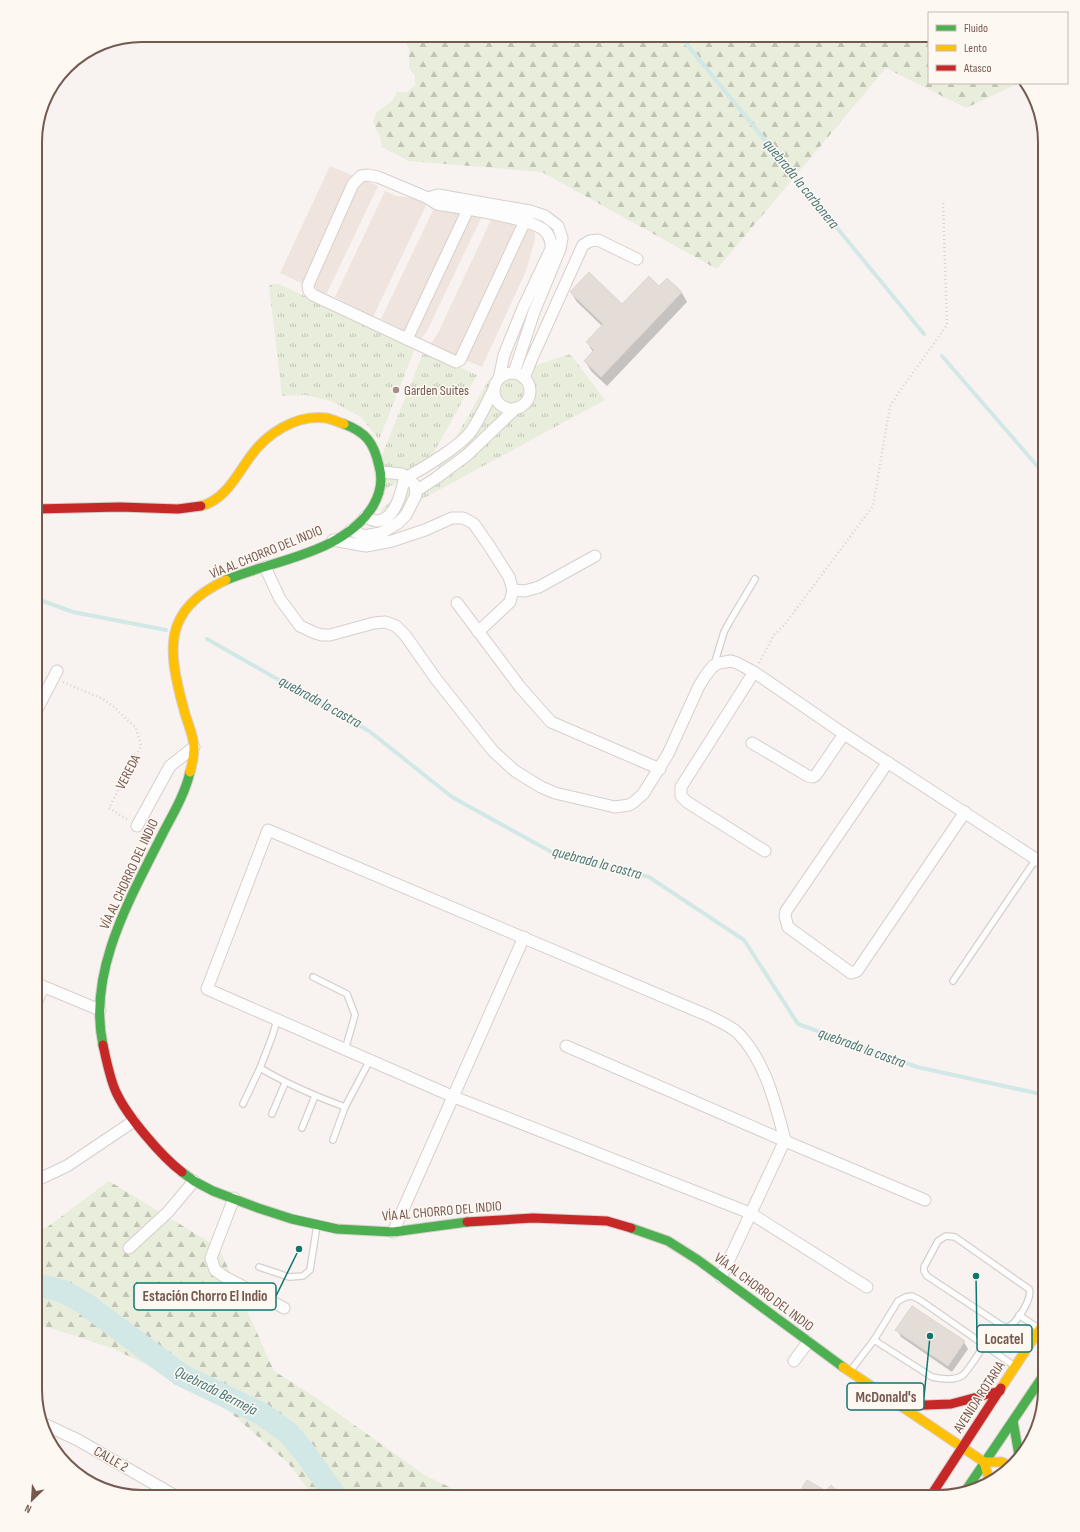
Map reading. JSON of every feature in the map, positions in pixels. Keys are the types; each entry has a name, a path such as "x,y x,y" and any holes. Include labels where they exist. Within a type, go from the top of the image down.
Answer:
{"street":[{"path":"519,376 534,312 560,249 562,238 558,226 545,216 528,216 470,205 438,195 428,198 378,177 368,175 360,176 353,184 308,285 308,291 313,295 456,362 460,360 528,216"},
{"path":"407,339 470,205"},
{"path":"516,408 510,409 500,404 497,400 497,384 504,355 522,308 551,249 551,244 544,230 528,216"},
{"path":"519,376 532,358 583,245 590,241 598,240 637,259"},
{"path":"522,308 534,312"},
{"path":"380,472 406,476 426,466 466,437 472,430 503,375 519,376 528,382 530,393 525,403 516,408 467,455 416,491"},
{"name":"VÍA AL CHORRO DEL INDIO","path":"42,509 132,507 185,510 207,504 224,492 267,438 281,428 309,419 326,418 347,425 366,436 375,453 380,472 381,490 374,505 365,517 351,530 306,552 221,582 199,597 184,611 174,632 172,656 194,747 193,761 189,778 182,796 130,899 114,938 106,966 100,1010 100,1032 109,1071 116,1092 134,1121 171,1164 194,1181 213,1191 265,1210 317,1225 337,1229 393,1232 468,1222 533,1218 607,1221 644,1232 668,1241 698,1260 850,1372 984,1462"},
{"path":"351,530 364,536 383,532 398,523 406,515 416,495 415,485 406,476"},
{"path":"365,517 376,521 386,518 392,511 406,476"},
{"path":"333,540 366,546 392,541 425,530 452,518 463,518 474,524 509,577 513,590 510,602 478,632"},
{"path":"513,590 525,591 540,588 595,556"},
{"path":"265,567 280,599 300,626 310,631 322,635 330,635 380,622 390,624 401,630 436,679 494,752 516,771 541,787 555,793 608,806 622,806 634,802 639,798 660,769 676,739 699,686 713,666 719,663 731,661 754,672 844,734 1038,861"},
{"path":"457,603 520,687 551,722 660,769"},
{"path":"754,672 681,787 681,796 687,802 765,851"},
{"path":"42,699 55,674"},
{"path":"752,743 808,776 813,777 816,775 844,734"},
{"path":"137,826 170,766 194,747"},
{"path":"888,762 786,911 785,916 788,927 851,973 857,971 965,812"},
{"path":"721,1277 750,1213 785,1140 775,1101 758,1061 738,1032 710,1016 268,830 207,989 454,1097 750,1213 867,1287"},
{"path":"393,1232 524,937"},
{"path":"42,987 100,1010"},
{"path":"566,1046 925,1200"},
{"path":"42,1178 67,1166 134,1121"},
{"path":"129,1248 168,1212 194,1181"},
{"path":"234,1198 211,1258 215,1270 225,1277 284,1308"},
{"name":"AVENIDA ROTARIA","path":"935,1490 1038,1333"},
{"path":"794,1361 808,1342"},
{"path":"969,1485 1038,1383"},
{"path":"900,1406 951,1404 1000,1391"},
{"path":"1013,1420 1018,1450"},
{"name":"CALLE 2","path":"49,1426 78,1440 154,1490"},
{"path":"984,1462 1002,1462 1005,1464"},
{"path":"984,1462 988,1477"}],"lane":[{"path":"713,666 724,632 755,579"},
{"path":"952,981 1038,865"},
{"path":"313,976 347,994 355,1015 345,1050"},
{"path":"243,1104 260,1068 277,1020"},
{"path":"334,1140 345,1107 370,1060"},
{"path":"260,1068 285,1083 345,1107"},
{"path":"272,1114 285,1083"},
{"path":"302,1128 315,1096"},
{"path":"259,1267 289,1277 303,1276 310,1270 317,1225"},
{"path":"946,1236 955,1237 1028,1290 1030,1293 1028,1302 1019,1315 1009,1326 1001,1326 927,1276 924,1271 924,1267 938,1241 946,1236"},
{"path":"850,1372 874,1340 898,1301 906,1296 912,1296 920,1300 1015,1367"},
{"path":"1019,1315 1038,1329"},
{"path":"874,1340 932,1377 942,1379 963,1375 984,1346"}],"path":[{"path":"754,672 774,635 785,624 873,506 890,406 947,324 943,202"},
{"name":"VEREDA","path":"55,674 103,699 114,707 136,728 141,746 109,808 137,826"}],"shaded area":[{"path":"330,166 378,186 326,295 280,273"},
{"path":"385,191 396,196 429,199 373,317 335,297"},
{"path":"438,200 486,208 427,331 421,339 381,319"},
{"path":"496,209 535,229 535,239 526,271 482,367 430,345 438,333"}],"green space":[{"path":"405,42 928,42 928,84 1017,84 966,108 886,68 717,269 542,172 409,161 382,147 381,139 373,122 376,113 392,101 397,92 407,92 415,85 415,75 409,68 409,49"},
{"path":"279,284 415,348 379,440 361,417 331,401 306,395 282,396 269,285"},
{"path":"424,351 477,375 428,463 384,490 380,460"},
{"path":"570,354 605,400 378,523 382,508 436,472 488,381"},
{"path":"109,1181 219,1248 274,1371 315,1397 423,1474 455,1490 309,1490 288,1463 214,1398 112,1348 42,1325 42,1228 46,1228"}],"building":[{"path":"589,272 622,304 649,276 659,286 667,278 682,292 601,377 584,361 594,350 586,342 603,324 570,292"},
{"path":"912,1306 965,1341 948,1366 895,1330"},
{"path":"807,1480 824,1490 801,1490"},
{"path":"831,1485 836,1490 827,1490"}],"waterway":[{"name":"quebrada la carbonera","path":"685,42 924,334"},
{"name":"quebrada la carbonera","path":"942,356 1038,467"},
{"name":"quebrada la castra","path":"42,601 73,612 166,630"},
{"name":"quebrada la castra","path":"207,639 369,731 452,797 555,854 649,877 744,940 798,1024 917,1067 1038,1093"},
{"name":"Quebrada Bermeja","path":"42,1286 64,1292 84,1303 181,1375 262,1414 288,1433 306,1454 331,1490"}],"traffic: fast":[{"path":"226,580 306,554 326,545 344,535 360,522 373,506 379,492 381,482 375,451 368,439 352,427 344,424"},
{"path":"103,1045 100,1017 101,990 115,935 138,883 178,804 190,772"},
{"path":"182,1172 194,1181 213,1191 258,1208 292,1219 337,1229 393,1232 467,1222"},
{"path":"631,1228 668,1241 698,1260 843,1367"},
{"path":"969,1485 1038,1383"},
{"path":"1013,1421 1018,1450"}],"traffic: slow":[{"path":"201,506 209,503 223,493 264,441 283,427 304,419 315,418 328,418 344,424"},
{"path":"190,772 194,743 185,715 175,669 173,651 175,634 180,619 190,605 205,592 226,580"},
{"path":"1001,1388 1038,1332"},
{"path":"843,1367 984,1462"},
{"path":"984,1462 1002,1462 1005,1464"},
{"path":"984,1462 988,1477"}],"traffic: jam":[{"path":"42,509 120,507 178,509 201,506"},
{"path":"103,1045 108,1069 121,1102 145,1135 164,1156 182,1172"},
{"path":"467,1222 533,1218 607,1221 631,1228"},
{"path":"935,1490 1001,1388"},
{"path":"900,1406 951,1404 1000,1391"}],"place":[{"name":"Garden Suites","path":"396,390"},
{"name":"Estación Chorro El Indio","path":"299,1249"},
{"name":"Locatel","path":"976,1276"},
{"name":"McDonald's","path":"930,1336"}]}
